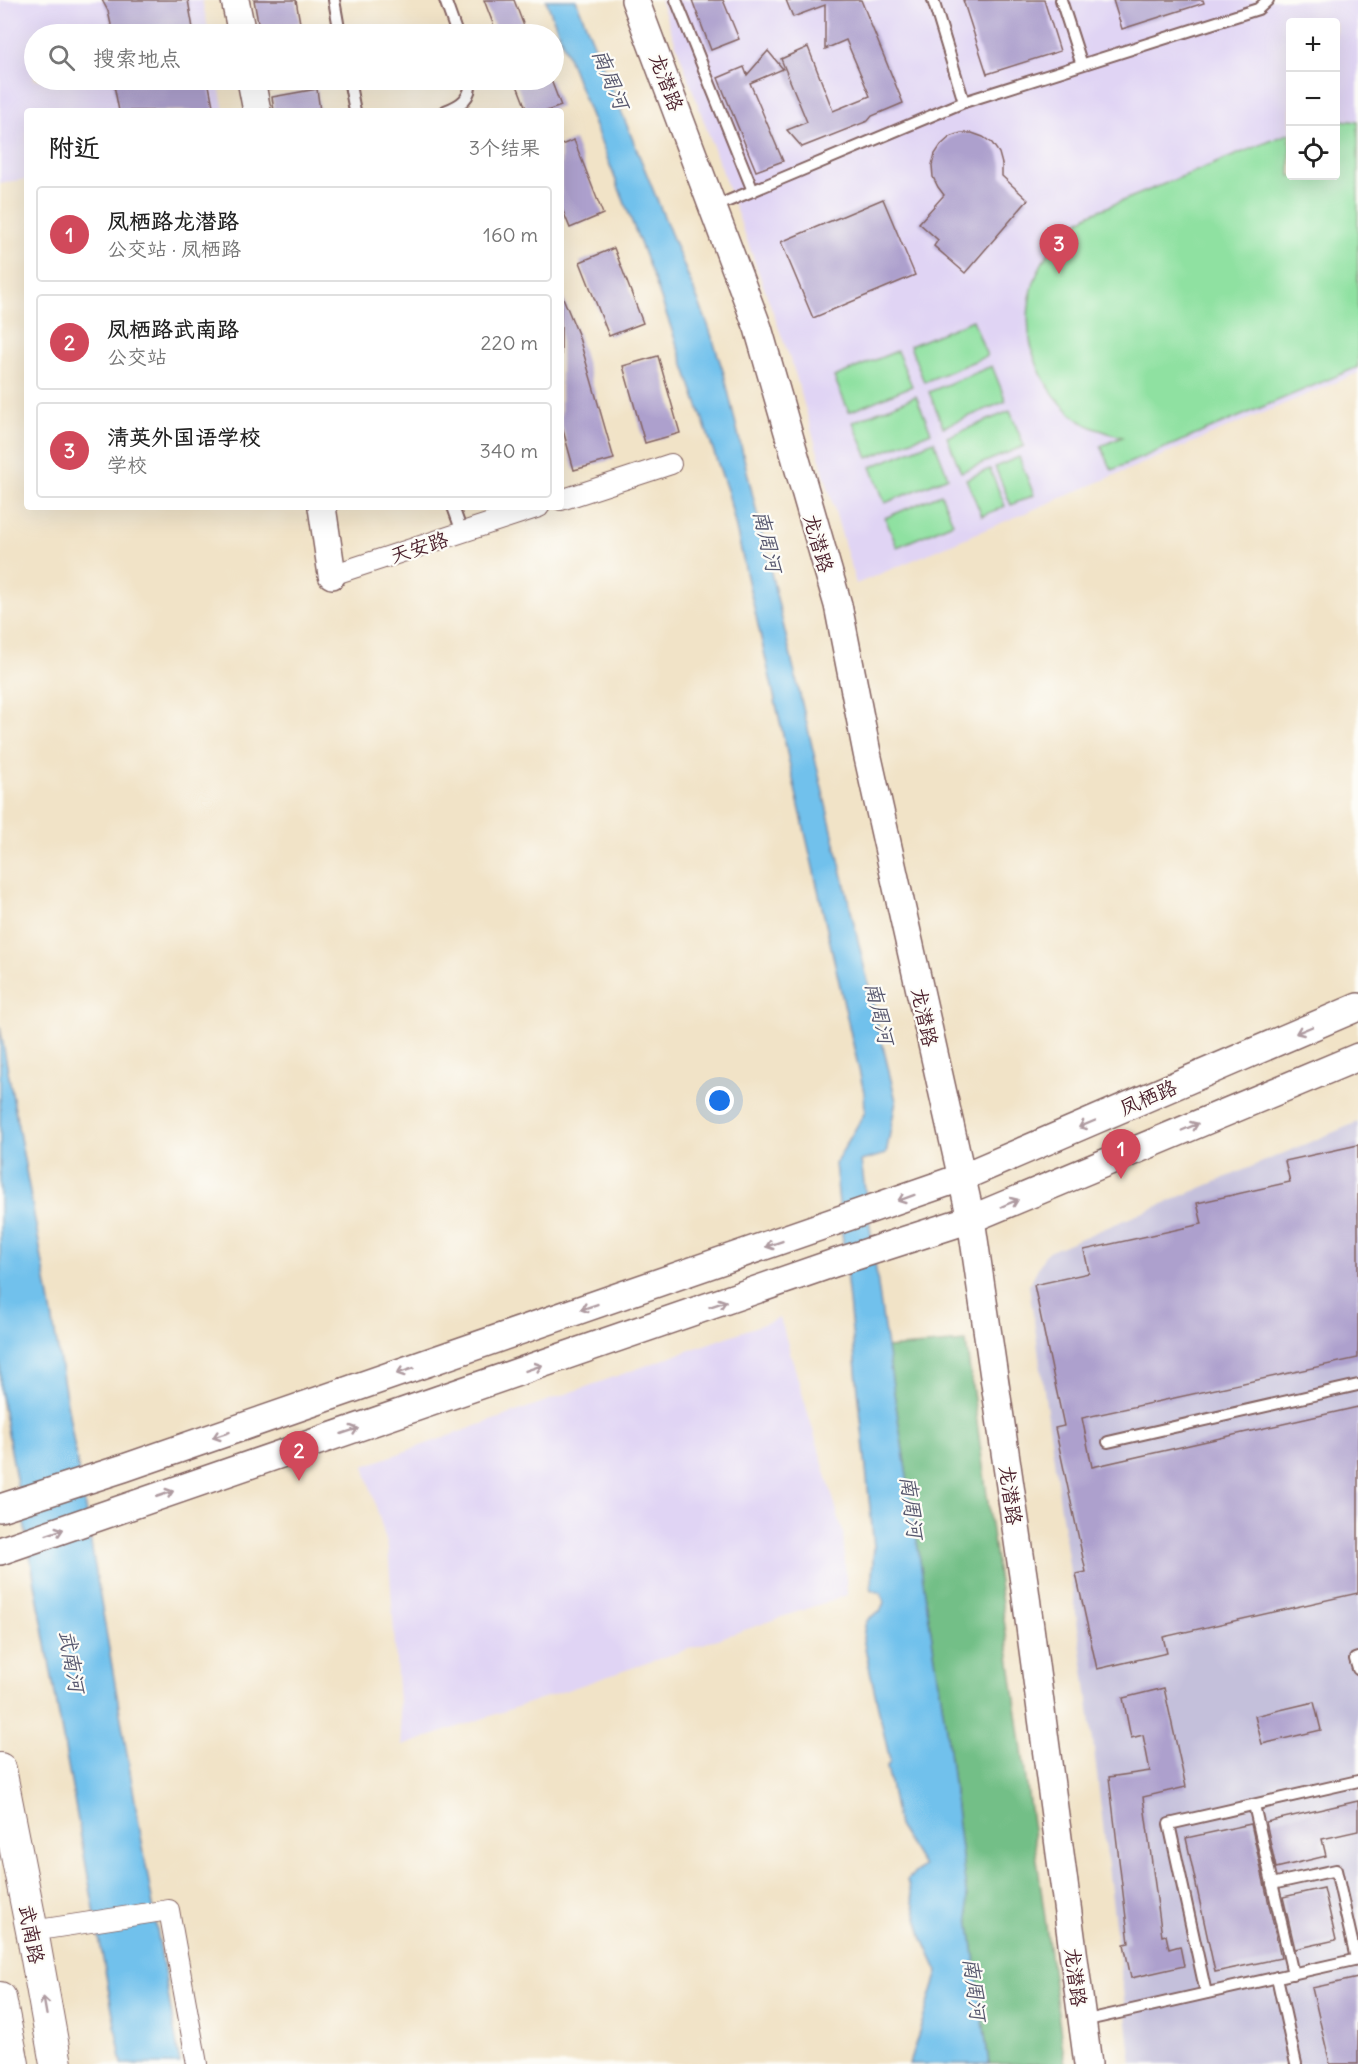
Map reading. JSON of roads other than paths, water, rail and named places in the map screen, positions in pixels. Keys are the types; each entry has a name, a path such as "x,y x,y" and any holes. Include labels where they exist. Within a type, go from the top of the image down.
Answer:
{"main road":[{"path":"235,0 240,24"},
{"name":"龙潜路","path":"635,0 758,328 838,605 867,753 960,1178 971,1219 1025,1594 1088,2064"},
{"path":"322,510 332,575"},
{"name":"凤栖路","path":"0,1508 124,1468 960,1178 1358,1007"},
{"path":"0,1551 834,1263 971,1219 1358,1057"},
{"name":"武南路","path":"0,1768 56,2064"},
{"path":"0,1998 14,2064"}],"street":[{"path":"564,499 671,464"},
{"name":"天安路","path":"332,575 530,510"},
{"path":"32,1931 169,1910 197,2064"}],"lane":[{"path":"334,0 338,24"},
{"path":"445,0 453,24"},
{"path":"676,0 753,191"},
{"path":"933,0 964,102"},
{"path":"1061,0 1081,62"},
{"path":"714,207 964,102 1258,9 1268,0"},
{"path":"351,90 354,108"},
{"path":"453,108 467,99 469,90"},
{"path":"454,510 462,532"},
{"path":"1108,1442 1358,1385"},
{"path":"1358,1658 1356,1659 1358,1669"},
{"path":"1206,1993 1169,1824 1358,1781"},
{"path":"1254,1805 1293,1974"},
{"path":"1082,2022 1357,1959 1336,1870 1272,1884"},
{"path":"1277,1977 1296,2064"}],"water":[{"name":"南周河","path":"546,0 576,0 708,325 724,374 896,1101 886,1154 861,1161 884,1328 948,1742 989,2064 909,2064 938,1972 923,1939 907,1880 923,1866 898,1826 887,1767 890,1761 863,1639 866,1622 880,1612 884,1602 881,1593 871,1590 874,1547 835,1164 865,1112 864,1092 728,493 656,284 564,46 564,24 555,24"},
{"name":"武南河","path":"0,1027 48,1292 180,2064 122,2064 0,1390"}],"place":[{"name":"清英外国语学校","path":"1059,274"},
{"name":"凤栖路龙潜路","path":"1121,1179"},
{"name":"凤栖路武南路","path":"299,1481"}]}
